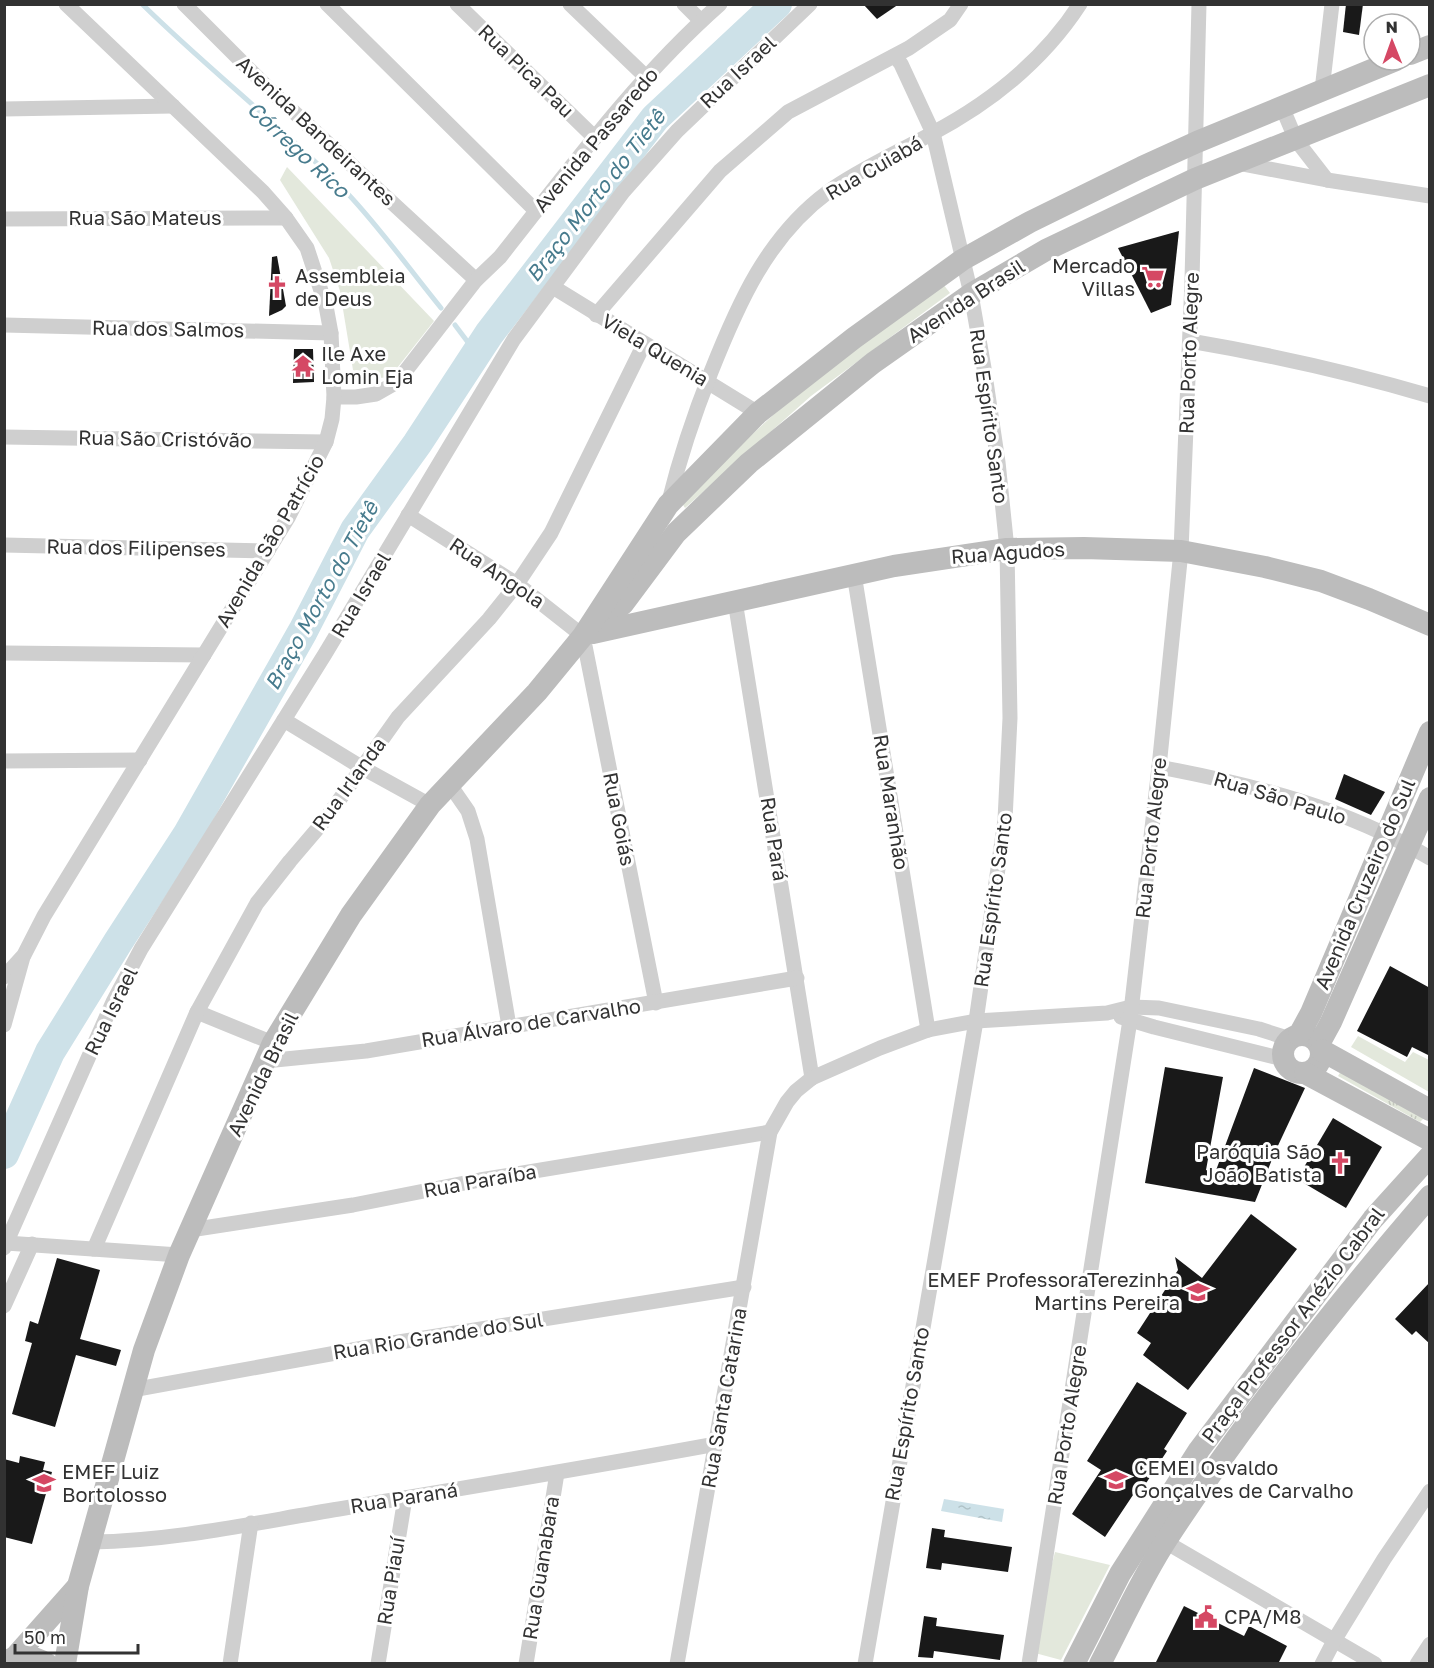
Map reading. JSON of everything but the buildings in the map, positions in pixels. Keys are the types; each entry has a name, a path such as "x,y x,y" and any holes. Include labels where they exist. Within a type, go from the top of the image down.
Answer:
{"main road":[{"name":"Avenida Brasil","path":"65,1664 78,1586 144,1350 179,1255 269,1052 351,915 429,806 537,692 583,636 668,505 758,413 854,338 962,260 1030,222 1197,142 1366,72"},
{"name":"Avenida Brasil","path":"583,636 620,608 676,533 749,463 873,363 971,294 1046,250 1195,179 1430,85"},
{"name":"Rua Agudos","path":"583,636 854,574 1007,549 1096,548 1181,551 1265,567 1321,581 1430,626"},
{"path":"634,591 634,607 644,621"},
{"name":"Avenida Cruzeiro do Sul","path":"1302,1045 1311,1013 1430,732"},
{"name":"Avenida Cruzeiro do Sul","path":"1302,1045 1331,1022 1430,798"},
{"path":"1430,1110 1302,1045 1289,1069 1305,1073 1430,1140"},
{"name":"Praça Professor Anézio Cabral","path":"1155,1536 1198,1450 1373,1219 1430,1156"},
{"name":"Praça Professor Anézio Cabral","path":"1155,1536 1226,1452 1301,1354 1430,1196"},
{"path":"1074,1664 1120,1574 1155,1536"},
{"path":"1100,1664 1155,1536"},
{"name":"Avenida Brasil","path":"10,1659 78,1586"},
{"path":"10,1659 28,1656 47,1664"}],"street":[{"name":"Avenida São Patrício","path":"4,977 24,955 44,916 289,516 326,442 332,419 334,397 331,333 326,306 307,248 286,218 263,192 66,4"},
{"name":"Avenida Bandeirantes","path":"184,4 270,90 476,280"},
{"path":"327,4 536,211"},
{"name":"Rua Pica Pau","path":"457,4 595,138"},
{"path":"570,4 646,77"},
{"path":"684,4 701,21"},
{"name":"Avenida Passaredo","path":"334,397 376,394 397,382 476,280 500,257 646,77 720,4"},
{"name":"Rua Israel","path":"5,1246 113,1002 141,949 284,720 514,339 622,192 676,131 810,4"},
{"path":"596,315 720,171 742,150 788,112 898,60 909,48 950,20 961,4"},
{"name":"Rua Cuiabá","path":"668,505 680,456 738,305 769,254 788,230 827,192 986,101 1038,57 1069,21 1080,4"},
{"name":"Rua Porto Alegre","path":"1029,1664 1131,1014 1159,767 1181,551 1197,142 1199,4"},
{"path":"1322,90 1332,4"},
{"name":"Rua Espírito Santo","path":"865,1664 976,1021 998,872 1009,774 1007,549 993,428 971,294 933,133 898,60"},
{"path":"4,109 173,106"},
{"path":"1282,107 1296,140 1327,180"},
{"path":"1236,163 1430,196"},
{"name":"Rua São Mateus","path":"4,219 286,218"},
{"name":"Viela Quenia","path":"553,287 758,413"},
{"name":"Rua dos Salmos","path":"4,325 331,333"},
{"path":"1190,340 1351,373 1430,396"},
{"name":"Rua Irlanda","path":"94,1249 197,1012 257,903 325,820 404,710 489,619 517,584 551,533 644,344"},
{"name":"Rua São Cristóvão","path":"4,436 326,442"},
{"name":"Rua Angola","path":"408,515 517,584 583,636"},
{"name":"Rua dos Filipenses","path":"4,545 268,551"},
{"name":"Rua Maranhão","path":"854,574 928,1030"},
{"name":"Rua Pará","path":"735,601 812,1078"},
{"name":"Rua Goiás","path":"583,636 656,1003"},
{"path":"4,653 204,655"},
{"path":"284,720 429,806"},
{"path":"4,761 140,760"},
{"name":"Rua São Paulo","path":"1159,767 1214,777 1323,807 1409,845 1430,858"},
{"path":"450,785 468,811 477,839 509,1026"},
{"path":"4,1025 24,955"},
{"name":"Rua Álvaro de Carvalho","path":"269,1052 366,1051 797,978"},
{"path":"1131,1014 1159,1008 1259,1029 1302,1045"},
{"path":"197,1012 269,1052"},
{"path":"770,1132 787,1102 812,1078 928,1030 976,1021 1107,1013 1131,1014 1302,1045"},
{"name":"Rua Paraíba","path":"190,1230 770,1132"},
{"name":"Rua Santa Catarina","path":"677,1664 770,1132"},
{"path":"5,1246 32,1244 179,1255"},
{"path":"4,1306 32,1244"},
{"name":"Rua Rio Grande do Sul","path":"132,1390 380,1345 744,1287"},
{"name":"Rua Paraná","path":"92,1542 124,1541 251,1523 557,1473 716,1444"},
{"name":"Rua Guanabara","path":"525,1664 557,1473"},
{"path":"1322,1664 1384,1558 1430,1491"},
{"name":"Rua Piauí","path":"378,1664 405,1498"},
{"path":"230,1664 251,1523"},
{"path":"1155,1536 1376,1664"},
{"path":"1418,1664 1430,1644"}],"green space":[{"path":"287,167 434,321 390,377 370,379 353,370 340,291 329,258 280,180"},
{"path":"943,284 950,293 811,396 685,508 680,500 804,387"},
{"path":"1358,1036 1405,1062 1413,1052 1429,1060 1429,1092 1351,1047"},
{"path":"1341,1071 1425,1117 1420,1122 1338,1076"},
{"path":"1055,1552 1110,1565 1061,1660 1035,1653 1034,1635"}],"water":[{"path":"944,1499 1004,1509 1002,1522 941,1511"}],"waterway":[{"name":"Córrego Rico","path":"142,4 298,145 348,194 384,235 441,308"},
{"name":"Braço Morto do Tietê","path":"4,1154 50,1052 188,834 303,631 355,530 417,444 489,334 655,118 777,4"},
{"name":"Córrego Rico","path":"455,325 476,353"}],"place":[{"name":"Mercado Villas","path":"1153,277"},
{"name":"Assembleia de Deus","path":"277,287"},
{"name":"Ile Axe Lomin Eja","path":"303,366"},
{"name":"Paróquia São João Batista","path":"1340,1163"},
{"name":"EMEF ProfessoraTerezinha Martins Pereira","path":"1198,1292"},
{"name":"CEMEI Osvaldo Gonçalves de Carvalho","path":"1116,1480"},
{"name":"EMEF Luiz Bortolosso","path":"44,1483"},
{"name":"CPA/M8","path":"1206,1617"}]}
